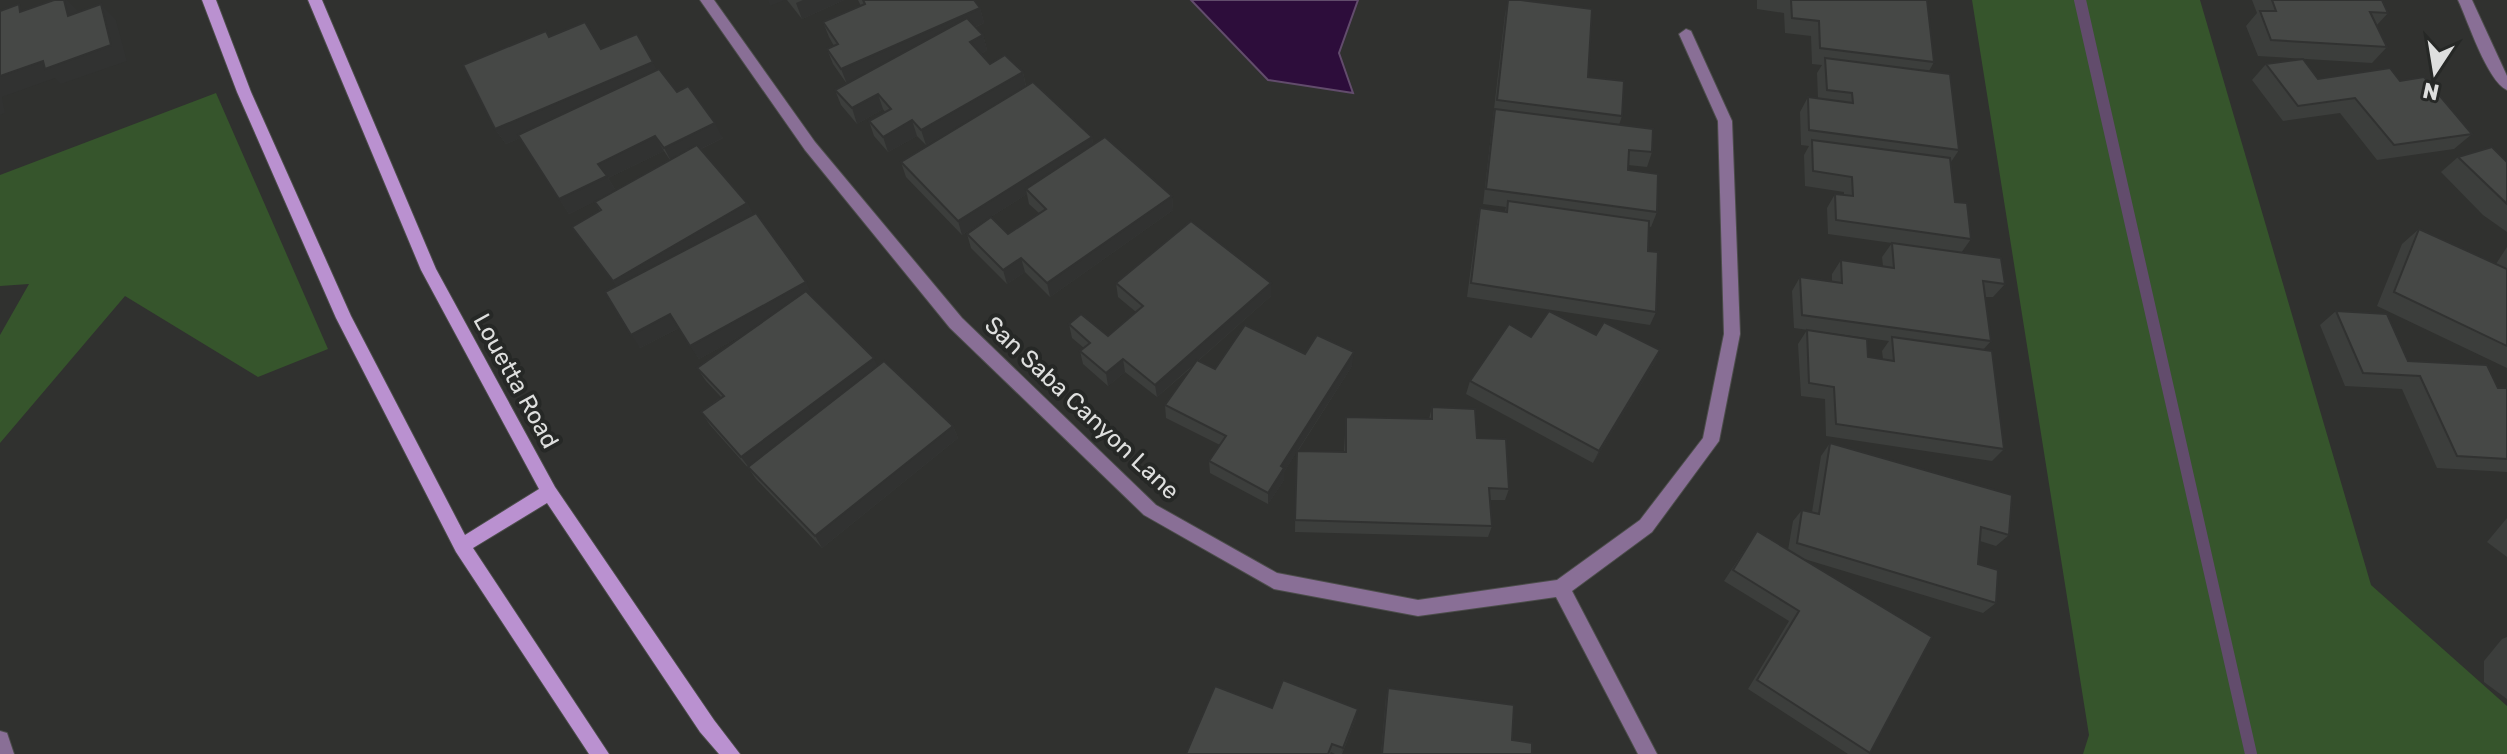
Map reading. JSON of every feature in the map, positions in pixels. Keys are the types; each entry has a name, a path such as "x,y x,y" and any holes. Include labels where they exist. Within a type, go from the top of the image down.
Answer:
{"main road":[{"path":"209,0 244,92 344,318 462,546 600,754"},
{"name":"Louetta Road","path":"315,0 429,270 549,492 707,726 731,754"},
{"path":"462,546 549,492"}],"street":[{"name":"San Saba Canyon Lane","path":"707,0 810,146 956,323 1150,510 1274,581 1418,608 1561,588 1646,526 1711,441 1732,334 1725,121 1686,34"},
{"path":"2465,0 2499,76 2507,85"},
{"path":"1561,588 1648,754"},
{"path":"0,740 5,754"}],"green space":[{"path":"1972,0 2200,0 2371,585 2507,706 2507,754 2083,754 2089,735"},
{"path":"216,93 328,349 258,377 125,296 0,443 0,335 29,284 0,286 0,175"}],"shaded area":[{"path":"1191,0 1358,0 1339,53 1353,93 1268,80"}],"building":[{"path":"54,0 64,0 68,16 101,4 111,45 45,69 43,61 0,76 0,11 19,4 20,12"},
{"path":"863,0 974,0 980,8 841,69 827,49 838,44 823,22 865,4"},
{"path":"1508,0 1592,9 1588,77 1624,81 1622,116 1497,100"},
{"path":"1791,0 1927,0 1934,62 1820,48 1819,21 1792,18"},
{"path":"2272,0 2382,0 2388,13 2370,12 2387,47 2271,40 2260,11 2276,11"},
{"path":"967,18 983,35 970,42 990,64 1005,55 1023,72 921,130 912,120 883,137 869,121 891,109 878,94 852,108 835,90"},
{"path":"585,22 601,49 637,34 653,62 495,129 463,65 546,31 549,37"},
{"path":"1825,58 1950,74 1959,150 1809,130 1808,97 1853,103 1852,93 1827,90"},
{"path":"2303,59 2318,79 2390,68 2400,81 2424,77 2472,134 2394,145 2355,98 2298,106 2266,64"},
{"path":"659,69 677,92 688,86 715,123 664,148 655,136 598,164 607,176 559,199 518,135"},
{"path":"1033,82 1092,137 958,221 901,162"},
{"path":"1495,109 1653,129 1652,152 1629,150 1628,170 1658,174 1657,212 1486,189"},
{"path":"1105,137 1172,196 1047,283 1021,258 1003,270 967,234 991,217 1008,234 1046,209 1026,189"},
{"path":"1812,140 1950,158 1955,202 1967,203 1971,239 1836,220 1835,194 1853,196 1852,177 1813,171"},
{"path":"697,145 747,203 613,281 572,227 601,210 595,202"},
{"path":"2492,147 2507,162 2507,204 2458,157"},
{"path":"1508,201 1649,221 1648,251 1658,252 1656,312 1471,283 1480,208 1507,212"},
{"path":"756,213 806,282 690,346 670,314 631,335 605,292"},
{"path":"1191,221 1271,283 1155,385 1123,359 1106,373 1080,351 1090,343 1069,324 1081,314 1108,336 1143,306 1116,283"},
{"path":"2419,229 2507,269 2507,346 2394,292"},
{"path":"1892,243 2001,258 2005,284 1983,281 1991,341 1802,315 1800,277 1842,283 1841,260 1894,268"},
{"path":"806,291 874,358 741,457 701,412 724,396 697,368"},
{"path":"1549,311 1596,335 1604,322 1660,350 1599,451 1470,381 1509,324 1531,337"},
{"path":"2336,311 2387,314 2408,361 2487,365 2498,388 2507,388 2507,459 2457,456 2420,376 2363,373"},
{"path":"1245,325 1305,354 1317,335 1354,352 1281,466 1284,468 1268,493 1209,461 1226,436 1165,405 1197,360 1215,369"},
{"path":"1807,330 1867,339 1868,357 1894,361 1892,337 1992,351 2004,449 1836,424 1834,387 1809,383"},
{"path":"884,361 953,426 815,536 748,467"},
{"path":"1432,407 1475,409 1477,438 1506,439 1509,489 1489,488 1492,526 1295,520 1297,451 1346,452 1346,417 1432,419"},
{"path":"1830,443 2012,495 2009,535 1981,527 1978,564 1998,570 1996,603 1797,543 1802,510 1819,514"},
{"path":"1757,531 1932,637 1870,753 1757,680 1799,611 1733,570"},
{"path":"1283,680 1358,709 1343,748 1332,744 1328,754 1186,754 1215,686 1272,708"},
{"path":"1388,688 1514,705 1512,740 1532,743 1532,754 1382,754"}],"waterway":[{"path":"2080,0 2251,754"}]}
